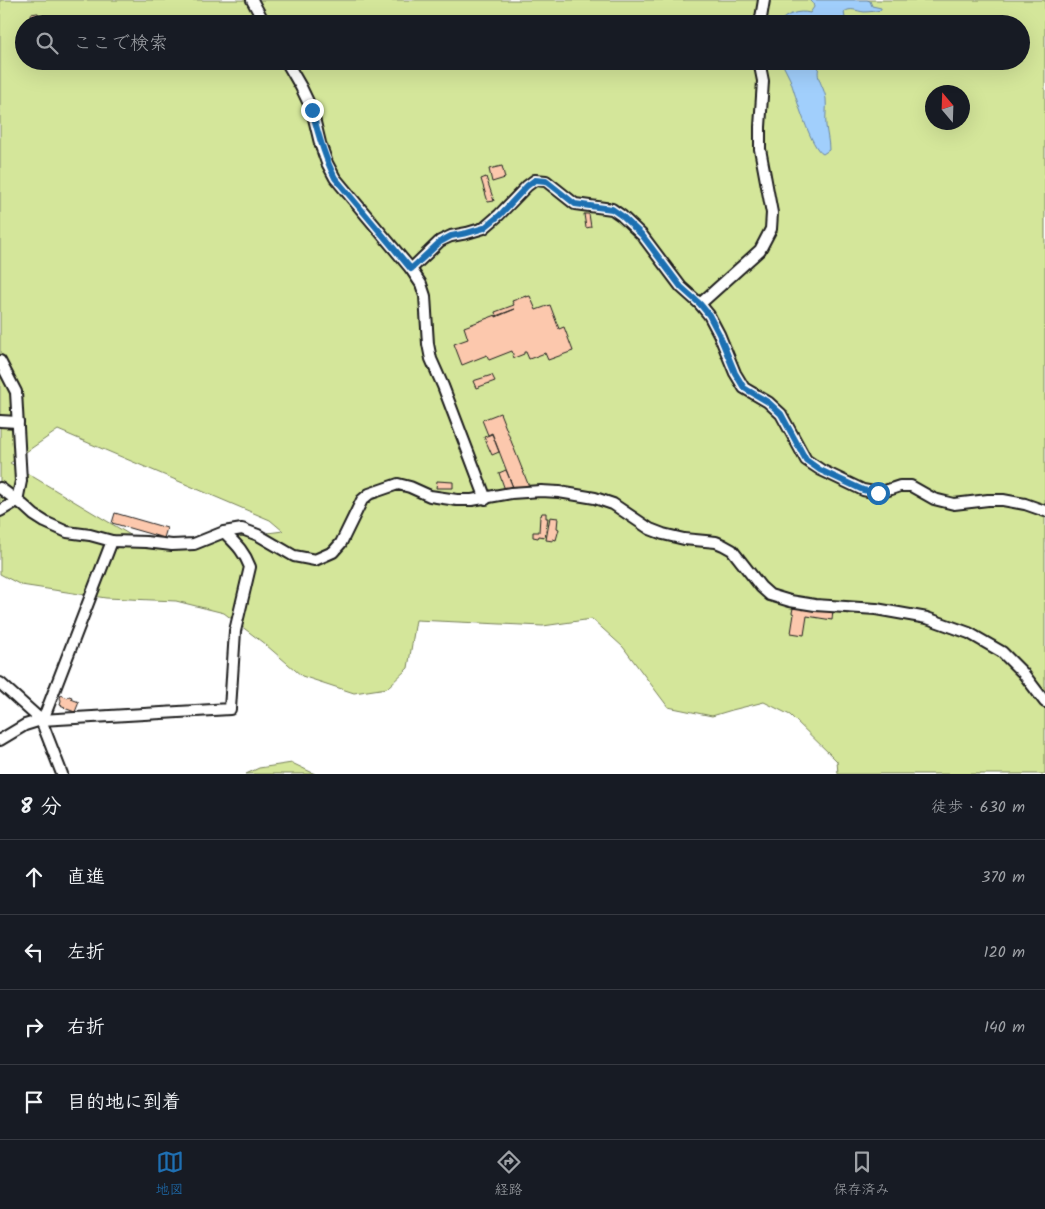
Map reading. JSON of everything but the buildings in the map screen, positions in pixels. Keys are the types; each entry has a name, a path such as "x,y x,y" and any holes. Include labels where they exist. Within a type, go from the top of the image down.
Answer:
{"street":[{"path":"252,0 261,15"},
{"path":"762,15 764,0"},
{"path":"291,70 312,110 322,150 335,178 411,269 421,284 425,296 428,344 431,359 486,499"},
{"path":"700,304 760,250 771,230 772,213 760,149 764,81 762,70"},
{"path":"411,269 440,242 451,236 484,228 535,180 546,181 575,204 612,209 642,235 681,287 709,315 735,373 744,388 768,402 781,414 806,460 820,470 863,490 878,493 900,486 911,486 934,499 954,504 1003,500 1025,504 1045,511"},
{"path":"0,361 16,392 21,481 17,501 0,511"},
{"path":"0,421 18,422"},
{"path":"0,488 34,515 67,532 90,535 112,541 172,545 194,544 224,532 242,529 258,535 294,556 315,560 333,552 341,543 362,500 369,494 398,484 430,496 464,500 486,499 512,493 541,491 595,498 613,504 650,529 662,534 684,539 716,542 723,545 732,550 761,587 770,595 790,601 815,605 876,609 926,618 969,633 1002,652 1023,673 1045,702"},
{"path":"0,740 25,725 40,720 230,709 235,631 250,567 241,548 224,532"},
{"path":"40,720 46,712 112,541"},
{"path":"0,684 40,720 62,774"}],"green space":[{"path":"0,0 1045,0 1045,774 838,774 837,761 790,715 764,702 712,716 668,707 623,647 592,619 543,626 416,620 408,668 387,688 354,693 302,676 224,613 176,601 106,598 21,585 0,574","holes":["58,430 270,520 283,531 152,548 10,463"]},
{"path":"292,763 315,774 246,774 259,768"}],"water":[{"path":"810,0 867,0 870,1 872,6 881,8 881,10 864,12 851,10 844,12 844,15 790,15 801,12 810,13 814,7"},
{"path":"786,70 818,70 818,76 826,99 826,123 829,144 829,150 823,154 813,142"}],"route":[{"path":"312,110 320,143 335,178 411,269 440,242 451,236 484,228 535,180 546,181 575,204 612,209 642,235 681,287 709,315 735,373 744,388 768,402 781,414 806,460 820,470 863,490 878,493"}]}
